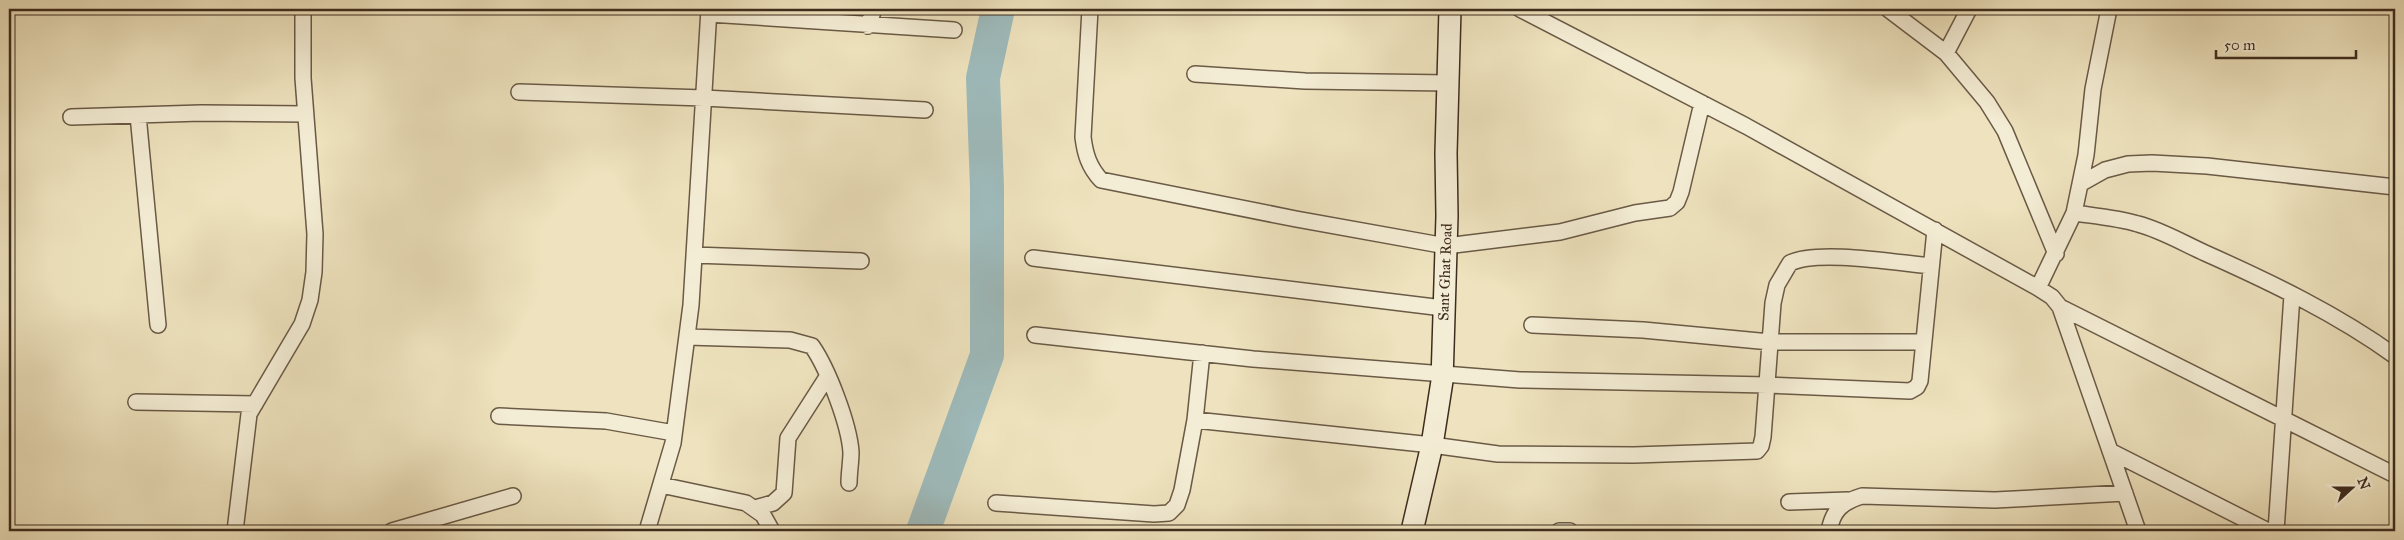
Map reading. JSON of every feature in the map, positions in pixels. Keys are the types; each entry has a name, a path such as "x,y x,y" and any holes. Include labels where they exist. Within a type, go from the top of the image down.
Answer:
{"street":[{"path":"234,531 246,431 255,404 302,324 310,300 314,272 315,234 305,114 303,9"},
{"path":"868,26 874,9"},
{"path":"1090,9 1083,137 1086,155 1093,172 1101,180 1296,220 1446,246 1560,232 1635,213 1670,208 1677,202 1681,192 1702,104"},
{"name":"Sant Ghat Road","path":"1412,531 1432,445 1442,374 1450,9"},
{"path":"1520,9 1702,104 1935,230 2038,288 2052,298 2060,307 2395,475"},
{"path":"1888,9 1946,53 1987,102 2005,131 2056,254"},
{"path":"1946,53 1969,9"},
{"path":"2038,288 2056,254 2074,213 2086,155 2094,90 2109,9"},
{"path":"647,531 674,433 687,337 709,12 868,26 954,30"},
{"path":"1195,74 1306,80 1449,83"},
{"path":"519,92 704,98 925,110"},
{"path":"71,117 201,113 305,114"},
{"path":"138,115 158,325"},
{"path":"2080,184 2105,170 2128,164 2152,162 2207,166 2395,187"},
{"path":"2074,213 2138,224 2244,270 2369,338 2395,356"},
{"path":"1035,335 1202,353 1520,380 1768,385 1910,391 1917,387 1920,380 1935,230"},
{"path":"694,255 861,261"},
{"path":"1033,258 1443,308"},
{"path":"1194,420 1432,445 1498,454 1634,455 1757,452 1763,437 1773,302 1777,284 1790,263 1797,259 1847,259 1931,266"},
{"path":"2276,531 2282,419 2292,295"},
{"path":"2060,307 2138,531"},
{"path":"1532,325 1644,330 1770,342 1923,342"},
{"path":"687,337 790,340 812,346 827,377 847,428 851,454 848,483"},
{"path":"996,502 1154,514 1169,513 1177,505 1182,490 1194,420 1202,353"},
{"path":"755,508 773,504 784,493 788,438 827,377"},
{"path":"136,402 255,404"},
{"path":"499,416 606,420 674,433"},
{"path":"2110,451 2268,531"},
{"path":"661,485 746,504 763,514 772,531"},
{"path":"1788,502 1848,500 1862,496 1995,500 2125,493"},
{"path":"392,531 513,496"},
{"path":"1829,531 1832,518 1838,507 1848,500"},
{"path":"1559,531 1570,531"}],"waterway":[{"path":"923,531 987,355 987,188 983,78 998,9"}]}
